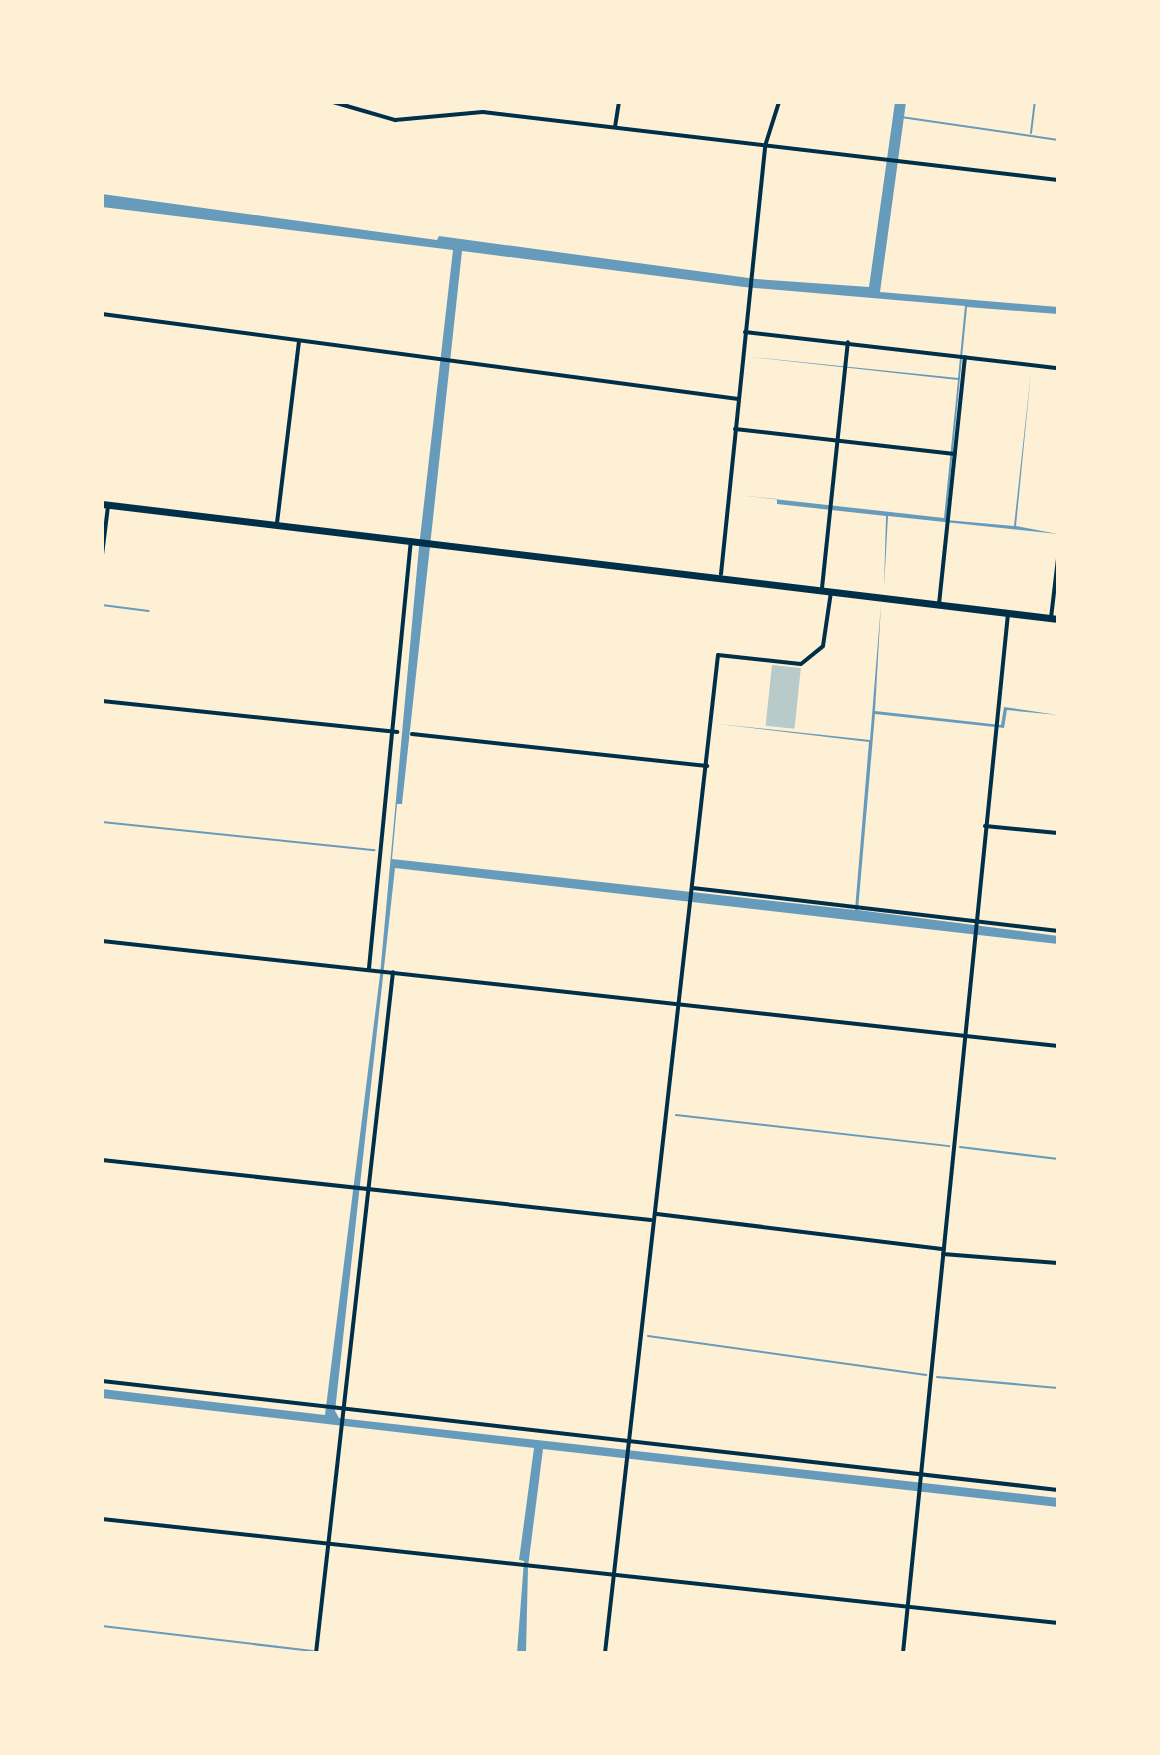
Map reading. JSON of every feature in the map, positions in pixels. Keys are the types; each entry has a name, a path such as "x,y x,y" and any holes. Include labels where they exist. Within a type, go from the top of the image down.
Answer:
{"main road":[{"path":"105,504 721,574 1055,619"}],"street":[{"path":"333,102 355,104 395,120 483,112 1058,180"},
{"path":"615,128 619,102"},
{"path":"721,574 765,146 779,102"},
{"path":"102,314 738,399"},
{"path":"745,332 1058,368"},
{"path":"277,523 299,341"},
{"path":"605,1653 651,1220 657,1214 718,655 801,664 823,646 829,513 848,342"},
{"path":"939,604 965,357"},
{"path":"735,429 955,454"},
{"path":"102,555 105,504"},
{"path":"369,968 414,539"},
{"path":"1055,619 1058,558"},
{"path":"903,1653 1008,613"},
{"path":"102,701 395,732"},
{"path":"412,734 707,766"},
{"path":"985,826 1058,833"},
{"path":"693,888 1058,931"},
{"path":"102,941 680,1002 1058,1046"},
{"path":"316,1653 341,1409 393,972"},
{"path":"102,1160 651,1220"},
{"path":"657,1214 1058,1263"},
{"path":"102,1381 1058,1490"},
{"path":"102,1519 1058,1623"}],"shaded area":[{"path":"772,665 801,668 794,729 766,726"}],"water":[{"path":"895,102 906,102 880,292 1058,307 1058,314 967,307 946,520 1014,526 1031,372 1016,526 1058,534 888,516 884,588 886,516 777,504 777,499 944,518 958,380 751,357 958,378 965,306 744,287 462,251 402,804 397,804 392,859 855,910 869,742 719,724 870,740 881,604 875,711 1001,725 1004,707 1058,715 1007,710 1004,728 875,714 858,910 1058,936 1058,944 395,868 335,1411 339,1418 1058,1498 1058,1507 543,1449 528,1567 526,1653 517,1653 524,1561 519,1560 534,1448 102,1398 102,1389 325,1415 380,975 419,547 453,250 102,207 102,194 437,240 439,236 756,279 869,287"}],"waterway":[{"path":"1031,133 1035,102"},
{"path":"901,117 1058,140"},
{"path":"102,605 149,611"},
{"path":"102,822 375,850"},
{"path":"676,1115 949,1146"},
{"path":"960,1147 1058,1159"},
{"path":"648,1336 926,1375"},
{"path":"937,1377 1058,1388"},
{"path":"102,1626 313,1651"},
{"path":"321,1652 331,1653"}]}
